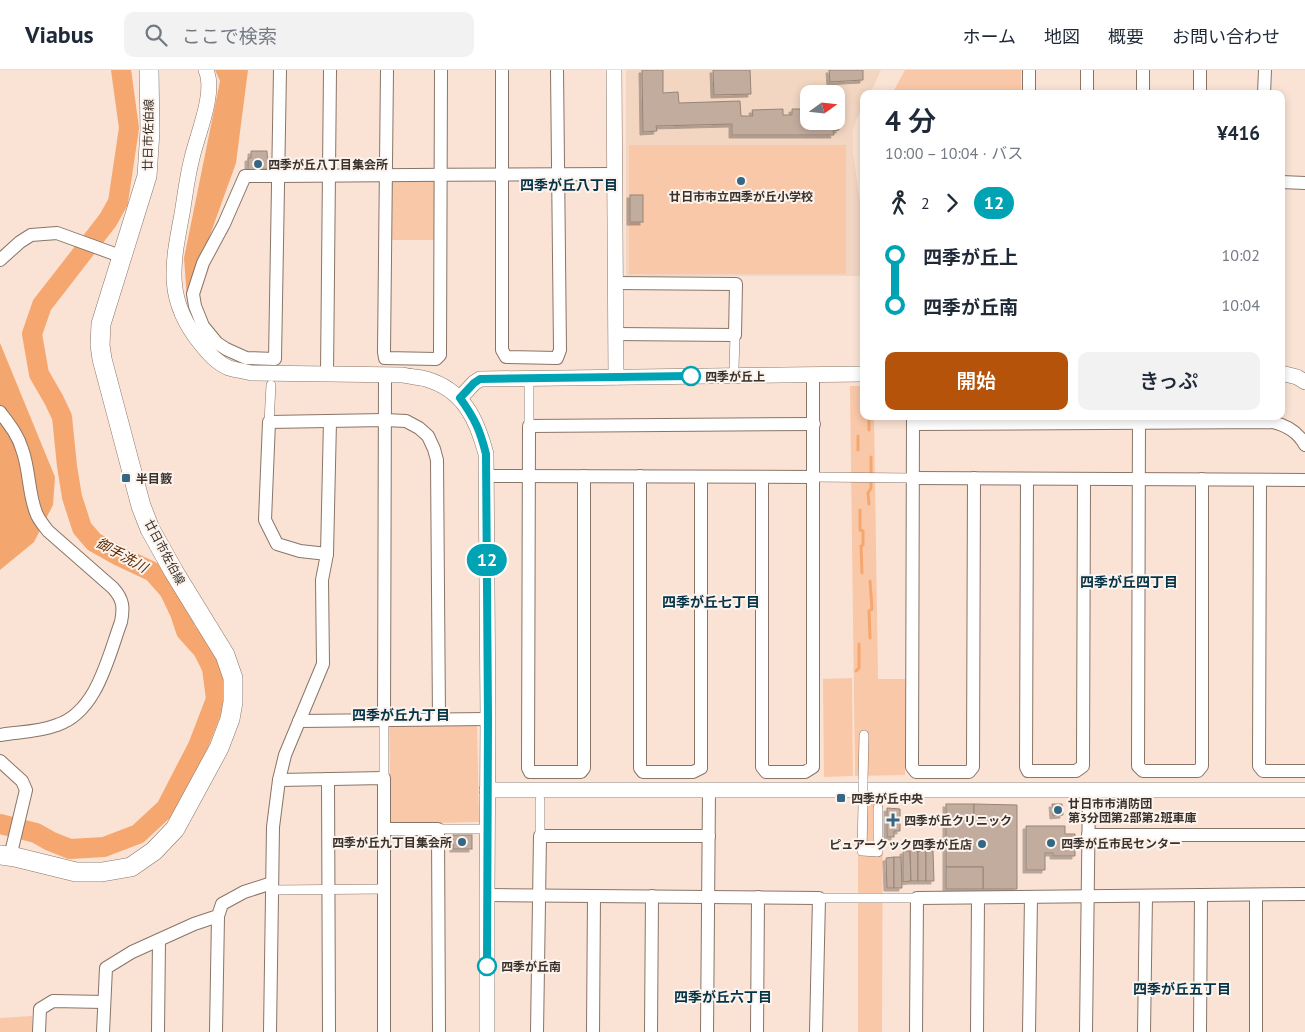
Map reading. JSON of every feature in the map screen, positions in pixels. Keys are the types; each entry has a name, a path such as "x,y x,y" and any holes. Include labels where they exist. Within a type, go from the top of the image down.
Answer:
{"main road":[{"name":"廿日市佐伯線","path":"8,853 76,872 102,872 131,867 154,851 175,828 219,748 230,719 233,702 233,678 225,655 174,572 141,506 102,359 100,345 101,324 115,254 147,176 150,131 148,70"}],"street":[{"path":"206,70 209,96 192,159 174,258 174,280 177,301 185,322 197,339 211,357 229,368 252,373 403,375 427,379 460,398 481,432 486,454 488,718 487,1032"},
{"path":"280,70 278,176 275,359 246,358 226,349 209,334 198,316 194,294 204,263 245,176 278,176 329,176 502,174 615,174"},
{"path":"327,374 330,70"},
{"path":"386,70 385,358 436,360 440,355 441,70"},
{"path":"502,70 502,350 506,357 557,358 560,350 557,70"},
{"path":"614,70 616,378"},
{"path":"1029,90 1030,70"},
{"path":"1087,70 1087,90"},
{"path":"1143,90 1144,70"},
{"path":"1200,70 1200,90"},
{"path":"1264,90 1265,70"},
{"path":"1285,182 1305,183"},
{"path":"0,260 20,242 31,236 57,233 115,254"},
{"path":"615,283 736,284 734,368"},
{"path":"615,334 735,335"},
{"path":"460,398 480,379 860,374"},
{"path":"1285,374 1297,377 1305,382"},
{"path":"384,1032 385,375"},
{"path":"762,477 762,767 766,772 805,772 813,767 814,375"},
{"path":"271,385 264,520 277,544 300,551 327,554"},
{"path":"529,386 528,768 530,772 581,772 584,768 584,476"},
{"path":"0,412 16,435 22,449 34,505 42,523 113,588 119,595 123,613 99,683 89,700 76,715 58,725 39,730 0,735"},
{"path":"913,420 912,767 916,772 969,772 972,767 974,478"},
{"path":"1139,420 1138,766 1143,771 1198,771 1202,766 1202,479"},
{"path":"1183,420 1272,422 1284,425 1295,433 1305,446"},
{"path":"270,1032 273,827 279,780 285,756 323,664 322,580 327,554 330,421"},
{"path":"269,422 406,421 419,428 428,436 437,460 439,719"},
{"path":"528,426 814,424"},
{"path":"486,476 1305,480"},
{"path":"640,476 640,768 643,772 693,772 701,768 701,477"},
{"path":"1027,478 1026,767 1028,772 1076,771 1083,766 1084,479"},
{"path":"1260,480 1259,766 1263,771 1305,771"},
{"path":"299,721 488,718"},
{"path":"864,735 862,851 878,852 878,808"},
{"path":"0,761 22,781 26,790 20,818 8,853"},
{"path":"279,780 384,778"},
{"path":"328,779 329,1032"},
{"path":"488,790 1305,790"},
{"path":"707,1032 709,790"},
{"path":"1086,1032 1089,790"},
{"path":"537,1032 540,800"},
{"path":"384,829 480,829"},
{"path":"438,829 439,1032"},
{"path":"1088,835 1305,835"},
{"path":"540,836 709,836"},
{"path":"216,1032 218,916 222,904 244,892 272,887 328,890 384,889"},
{"path":"487,895 978,898 1305,894"},
{"path":"1200,1032 1201,895"},
{"path":"1256,895 1256,1032"},
{"path":"593,1032 594,896"},
{"path":"651,1032 652,896"},
{"path":"1144,1032 1146,896"},
{"path":"757,1032 758,897"},
{"path":"1029,1032 1031,897"},
{"path":"816,1032 820,898"},
{"path":"916,1032 917,898"},
{"path":"977,1032 978,898"},
{"path":"103,1032 106,968 132,952 194,924 218,916"},
{"path":"158,1032 159,940"},
{"path":"39,1032 40,1009 53,1001 104,1002"}],"shaded area":[{"path":"215,70 248,70 236,163 187,299 184,258 220,81"},
{"name":"廿日市市立四季が丘小学校","path":"626,70 881,70 872,90 860,90 860,113 853,131 853,152 860,203 860,276 626,276"},
{"path":"905,70 1021,70 1021,90 894,90"},
{"path":"629,145 846,145 846,274 629,274"},
{"path":"390,181 434,181 434,240 390,240"},
{"path":"0,343 55,477 53,505 34,542 0,570"},
{"path":"850,386 860,386 860,420 874,420 878,679 905,679 905,775 855,776"},
{"path":"852,678 853,776 824,777 823,679"},
{"path":"477,724 479,822 391,824 389,725"},
{"path":"858,799 883,799 882,1032 858,1032"},
{"path":"32,1016 32,1032 0,1032 0,1018"}],"building":[{"path":"642,70 663,70 663,93 678,92 679,103 740,101 741,116 753,116 752,110 783,109 783,115 792,115 792,109 800,109 800,130 839,130 833,131 834,135 732,135 732,124 656,126 657,131 643,132"},
{"path":"713,70 750,70 751,94 714,95"},
{"path":"829,70 863,70 863,80 830,82"},
{"name":"四季が丘八丁目集会所","path":"251,151 267,151 268,169 248,170 248,158 251,158"},
{"path":"630,195 643,195 643,222 630,222"},
{"path":"946,804 974,804 974,821 946,821"},
{"name":"ピュアークック四季が丘店","path":"974,804 1017,805 1017,889 983,889 983,867 946,867 946,821 974,821"},
{"name":"廿日市市消防団 第3分団第2部第2班車庫","path":"1052,804 1062,804 1063,815 1053,816"},
{"name":"四季が丘クリニック","path":"887,808 900,809 900,831 894,831 894,837 887,837"},
{"name":"四季が丘市民センター","path":"1026,826 1065,826 1065,834 1075,834 1075,856 1053,856 1053,853 1045,853 1045,870 1026,870"},
{"name":"四季が丘九丁目集会所","path":"453,835 472,835 472,849 453,849"},
{"path":"903,851 910,851 911,881 903,882"},
{"path":"910,851 918,851 918,881 911,881"},
{"path":"918,851 926,851 926,881 918,881"},
{"path":"926,851 933,851 934,881 926,881"},
{"path":"894,857 894,888 887,888 886,858"},
{"path":"894,857 901,857 902,888 894,888"},
{"path":"946,867 983,867 983,889 946,889"}],"waterway":[{"name":"御手洗川","path":"0,824 36,833 70,849 104,847 138,834 166,808 198,746 216,699 212,668 203,650 186,631 169,590 153,572 94,542 82,528 72,497 62,417 39,374 32,334 42,305 108,220 118,202 129,128 121,70"},
{"path":"869,420 869,430"},
{"path":"858,436 858,450"},
{"path":"869,504 871,457"},
{"path":"860,510 860,530 863,531 863,545 861,546 862,573"},
{"path":"870,581 872,609 869,611 870,638"},
{"path":"856,671 859,668 859,644"}],"bus line":[{"name":"12","path":"487,966 486,454 481,432 460,398 480,379 691,376"}],"place":[{"name":"四季が丘八丁目集会所","path":"258,164"},
{"name":"廿日市市立四季が丘小学校","path":"741,181"},
{"name":"四季が丘上","path":"691,376"},
{"name":"半目籔","path":"126,478"},
{"name":"四季が丘中央","path":"841,798"},
{"name":"廿日市市消防団 第3分団第2部第2班車庫","path":"1058,810"},
{"name":"四季が丘クリニック","path":"893,820"},
{"name":"四季が丘九丁目集会所","path":"462,842"},
{"name":"四季が丘市民センター","path":"1051,843"},
{"name":"ピュアークック四季が丘店","path":"982,844"},
{"name":"四季が丘南","path":"487,966"}],"district":[{"name":"四季が丘八丁目","path":"569,185"},
{"name":"四季が丘四丁目","path":"1129,582"},
{"name":"四季が丘七丁目","path":"711,602"},
{"name":"四季が丘九丁目","path":"401,715"},
{"name":"四季が丘五丁目","path":"1182,989"},
{"name":"四季が丘六丁目","path":"723,997"}]}
